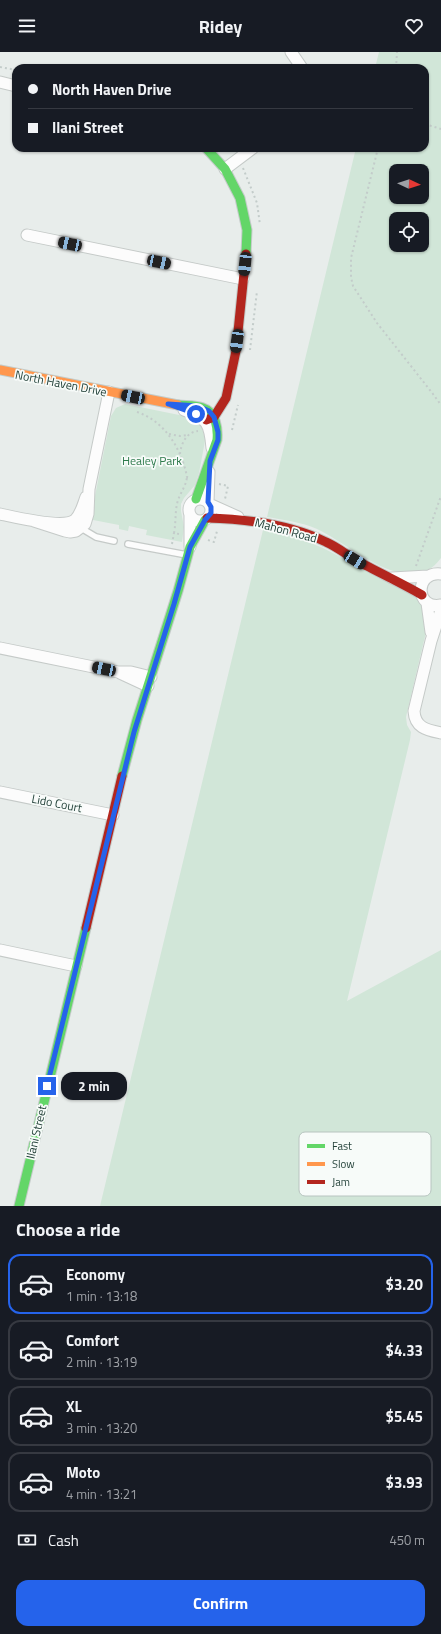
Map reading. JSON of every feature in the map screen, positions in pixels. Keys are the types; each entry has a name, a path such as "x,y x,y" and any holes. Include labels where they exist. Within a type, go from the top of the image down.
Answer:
{"street":[{"path":"291,52 299,64"},
{"path":"0,82 12,85"},
{"path":"196,500 206,481 211,457 209,419 229,382 239,333 247,235 245,214 240,198 225,169 210,152"},
{"path":"225,169 248,152"},
{"path":"27,234 244,279"},
{"name":"North Haven Drive","path":"0,370 168,404 209,419"},
{"path":"0,514 34,521 65,531 76,531 81,528 87,519 89,489 108,392"},
{"path":"206,481 211,510 206,519 198,521 190,515 190,504 196,500 202,499 209,503"},
{"path":"34,521 68,523 72,521 80,513 89,489"},
{"name":"Mahon Road","path":"209,503 221,514 285,527 327,542 364,565 392,578 424,599"},
{"name":"Mahon Road","path":"206,519 221,514"},
{"name":"Ilani Street","path":"19,1206 127,756 149,681 176,598 188,551 190,515"},
{"name":"Ilani Street","path":"188,551 206,519"},
{"path":"431,641 430,618 424,599 422,585 437,572"},
{"name":"Mahon Road","path":"392,578 412,577 437,572"},
{"path":"424,599 435,606 441,605"},
{"path":"441,610 431,641 417,698 415,717 420,727 441,733"},
{"path":"0,648 118,672 149,681"},
{"name":"Lido Court","path":"0,792 113,815"},
{"path":"0,950 76,966"}],"lane":[{"path":"81,528 96,537 114,541"},
{"path":"128,544 188,551"}],"path":[{"path":"396,64 397,52"},
{"path":"0,67 12,69"},
{"path":"429,125 441,129"},
{"path":"377,152 351,258 351,277 353,286 377,323 434,394 441,405"},
{"path":"130,411 143,414 154,420 168,434 180,454 187,477 228,486 214,542"},
{"path":"168,434 180,436 189,434 209,419"},
{"path":"180,454 182,443 189,434"},
{"path":"412,577 421,547 441,496"}],"green space":[{"path":"379,52 441,52 441,558 428,570 413,574 396,572 362,556 317,529 267,517 355,152 429,152 429,64 376,64"},
{"name":"Healey Park","path":"125,404 189,417 200,424 203,431 205,441 199,473 195,485 181,504 184,527 182,542 146,535 147,530 129,526 128,531 119,529 119,525 93,520 95,496 111,416 116,408"},
{"path":"263,530 296,537 323,548 411,593 421,603 426,632 406,717 407,725 411,732 410,740 347,1001 441,950 441,1206 100,1206"}],"traffic: fast":[{"path":"210,152 225,169 240,198 247,230 246,254"},
{"path":"178,405 197,406 207,410 211,413 215,421 217,431 217,440 196,499"},
{"path":"122,776 137,720 178,591 190,547 205,520"},
{"path":"19,1206 86,928"}],"traffic: slow":[{"path":"0,370 178,405"}],"traffic: jam":[{"path":"206,420 214,417 226,398 236,351 246,254"},
{"path":"207,518 252,521 283,527 312,536 331,544 360,563 422,595"},
{"path":"86,928 122,776"}],"route":[{"path":"47,1086 137,720 178,591 187,555 205,520 211,513 211,507 208,502 210,461 212,452 218,440 218,432 214,417 209,411 198,406 168,404 196,414"}]}
